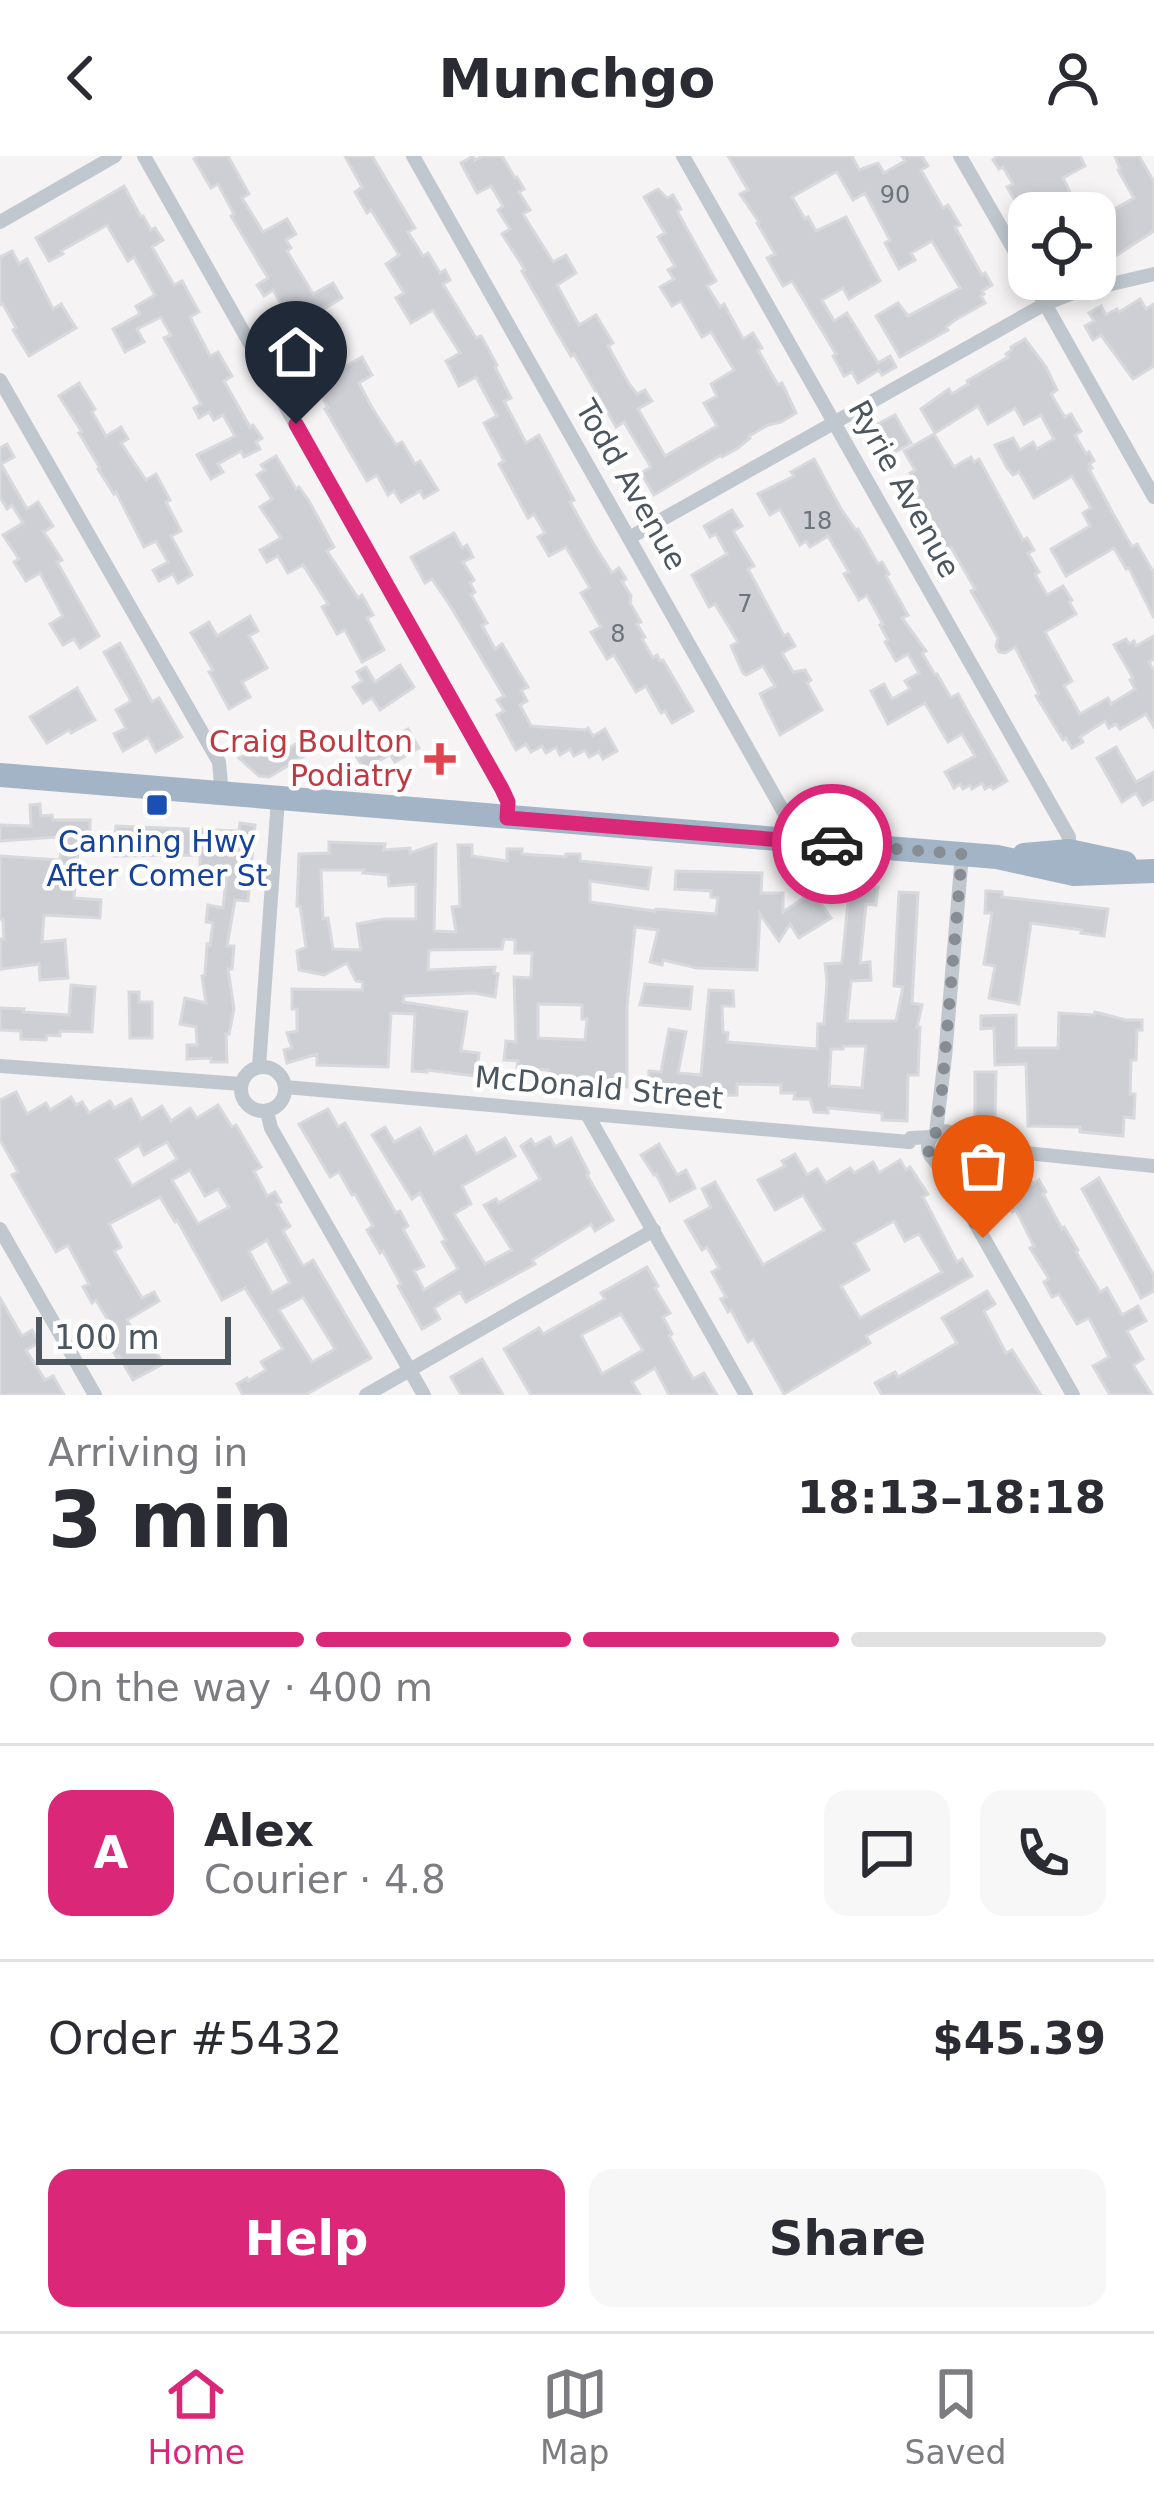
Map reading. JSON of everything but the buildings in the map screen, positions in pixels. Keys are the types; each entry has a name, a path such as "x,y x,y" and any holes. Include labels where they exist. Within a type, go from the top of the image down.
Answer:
{"highway":[{"path":"0,775 997,857 1074,874 1154,870"},
{"path":"997,857 1069,851 1154,870"}],"street":[{"path":"0,222 115,156"},
{"path":"144,156 446,686 505,795 507,818"},
{"name":"Todd Avenue","path":"412,156 800,842"},
{"name":"Ryrie Avenue","path":"683,156 1069,837 1069,851"},
{"path":"960,156 1008,239"},
{"path":"629,538 1045,304 1154,274"},
{"path":"1043,300 1154,497"},
{"path":"0,380 219,762 222,795"},
{"path":"259,1067 278,799"},
{"path":"962,854 942,1094 943,1146 953,1184 1073,1395"},
{"path":"0,1066 241,1084"},
{"path":"259,1067 274,1070 285,1087 282,1102 259,1112 245,1104 241,1084 259,1067"},
{"name":"McDonald Street","path":"285,1087 910,1145 982,1146 1154,1166"},
{"path":"267,1112 271,1128 424,1395"},
{"path":"587,1114 746,1395"},
{"path":"0,1228 95,1395"},
{"path":"367,1395 654,1230"}],"way so far":[{"path":"832,844 962,854 942,1094 936,1132 927,1147 983,1238"}],"place":[{"name":"Craig Boulton Podiatry","path":"440,759"},
{"name":"Canning Hwy After Comer St","path":"157,805"}],"route":[{"path":"296,424 502,789 508,802 507,818 832,844"}]}
